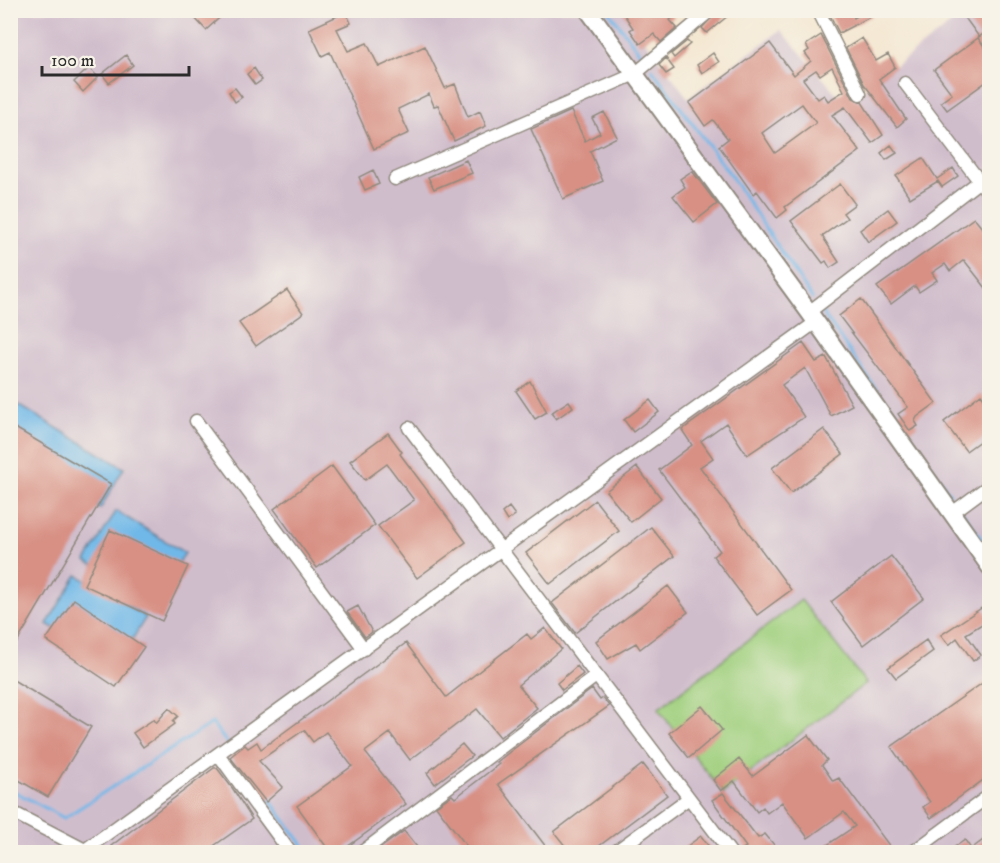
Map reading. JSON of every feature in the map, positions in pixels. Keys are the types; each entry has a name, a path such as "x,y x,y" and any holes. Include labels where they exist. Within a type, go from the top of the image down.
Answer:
{"street":[{"path":"588,10 813,317 990,567"},
{"path":"395,179 635,74 711,10"},
{"path":"819,11 860,94"},
{"path":"905,83 990,195"},
{"path":"10,811 83,851 501,550 813,317 990,173"},
{"path":"196,421 364,649"},
{"path":"409,428 730,852"},
{"path":"952,513 990,484"},
{"path":"362,852 596,676"},
{"path":"218,754 290,852"},
{"path":"913,852 990,795"},
{"path":"615,852 689,798"}],"shaded area":[{"path":"10,11 622,11 688,98 781,30 845,104 968,11 989,11 989,852 11,852"}],"green space":[{"path":"801,600 866,683 723,793 658,709"}],"water":[{"path":"10,400 124,468 100,509 11,455"},
{"path":"116,511 185,553 155,602 86,561"},
{"path":"77,575 146,617 116,666 47,624"}],"building":[{"path":"197,10 228,10 206,30 192,15"},
{"path":"621,10 669,10 674,17 670,20 677,28 661,42 654,34 640,44 630,30 633,28"},
{"path":"719,10 735,10 707,33 702,28"},
{"path":"832,10 834,15 851,10 854,18 869,10 872,16 839,33 828,11"},
{"path":"969,10 990,10 990,29 979,37 963,15"},
{"path":"346,12 351,23 337,29 348,51 367,43 379,67 425,46 445,88 455,84 468,117 480,111 486,126 454,141 438,105 434,106 429,94 398,109 409,133 374,149 330,52 322,56 309,29"},
{"path":"821,35 853,98 862,102 883,135 872,143 845,107 832,115 860,151 785,207 787,210 777,218 757,191 753,194 719,146 728,139 713,120 705,126 689,103 770,43 794,75 811,61 805,53 809,50 806,45","holes":["832,67 844,91 828,101 824,95 818,99 803,79 816,70 820,75","802,104 816,123 775,153 762,133"]},
{"path":"862,38 876,61 888,54 895,67 879,79 906,119 897,127 864,84 846,48"},
{"path":"978,38 990,54 990,79 947,110 941,102 952,94 934,70"},
{"path":"687,41 690,44 674,58 671,54"},
{"path":"713,53 719,62 702,73 697,65"},
{"path":"126,55 133,65 109,83 102,74"},
{"path":"666,58 674,69 666,74 659,65"},
{"path":"89,68 98,77 83,92 74,82"},
{"path":"254,68 262,80 255,85 247,74"},
{"path":"235,88 242,97 235,102 229,92"},
{"path":"571,111 585,141 600,133 592,118 604,112 617,137 590,151 603,181 563,199 531,129"},
{"path":"891,145 897,153 886,160 881,153"},
{"path":"923,158 937,179 953,168 958,176 942,187 938,181 910,198 896,176"},
{"path":"466,160 472,173 434,189 428,177"},
{"path":"373,170 379,184 365,190 359,177"},
{"path":"692,171 717,204 694,222 673,196 685,187 680,179"},
{"path":"840,184 855,204 843,213 847,218 822,236 839,262 830,268 826,261 823,263 791,221"},
{"path":"888,209 897,221 868,242 860,230"},
{"path":"974,218 990,238 990,293 964,260 950,271 945,264 932,273 937,280 919,292 915,286 891,304 877,287"},
{"path":"287,290 303,313 256,346 239,323"},
{"path":"861,299 936,403 917,417 915,421 918,426 910,431 898,414 908,407 839,316"},
{"path":"803,343 816,362 826,357 852,405 831,416 805,368 782,385 804,417 747,455 726,423 701,441 713,458 700,467 791,590 757,615 713,556 720,551 659,470 692,445 682,430"},
{"path":"530,381 547,412 535,419 516,391"},
{"path":"981,394 990,406 990,450 984,438 966,451 944,422"},
{"path":"650,400 659,412 633,432 624,420"},
{"path":"569,401 573,407 556,419 551,413"},
{"path":"10,425 111,484 10,654"},
{"path":"824,429 843,454 791,493 772,468"},
{"path":"388,433 402,452 400,454 466,542 417,578 378,526 414,500 387,464 365,480 350,461"},
{"path":"332,466 375,525 317,568 274,509"},
{"path":"637,467 661,498 631,522 606,491"},
{"path":"595,500 619,531 550,584 526,553"},
{"path":"509,507 515,515 507,521 502,513"},
{"path":"651,527 674,556 575,633 552,603"},
{"path":"110,530 188,566 162,621 84,585"},
{"path":"891,556 924,598 863,645 831,602"},
{"path":"668,586 688,612 640,649 636,643 608,659 596,641"},
{"path":"74,599 144,647 116,687 46,640"},
{"path":"358,606 372,632 365,637 347,612"},
{"path":"983,607 990,619 966,634 981,655 973,661 957,638 949,645 941,635"},
{"path":"545,628 561,649 518,685 537,708 500,737 477,709 410,760 390,733 365,752 406,804 340,852 330,852 297,806 352,766 326,732 313,742 304,730 259,761 283,787 266,802 230,757 245,745 248,748 257,742 261,749 406,643 446,697 527,634 531,639"},
{"path":"926,640 933,651 896,678 888,668"},
{"path":"577,666 583,674 562,690 557,683"},
{"path":"10,678 91,727 48,797 10,775"},
{"path":"984,682 990,690 990,775 931,818 923,807 930,802 891,747"},
{"path":"592,689 600,700 603,698 609,706 498,784 550,852 471,852 436,806 452,795 455,798 499,764 497,762 507,754"},
{"path":"702,706 722,730 689,758 669,733"},
{"path":"169,708 178,716 173,721 175,724 143,747 133,733 154,719 156,723"},
{"path":"808,735 827,760 822,765 833,781 839,778 891,848 886,852 817,852 855,826 844,812 808,838 782,802 767,813 763,807 757,812 734,781 721,791 713,780 739,759 753,776"},
{"path":"462,744 472,756 435,784 427,773"},
{"path":"643,764 667,795 591,852 570,852 554,832"},
{"path":"217,768 233,789 252,819 205,852 115,852 111,846"},
{"path":"723,793 758,838 765,834 780,852 738,852 746,847 712,800"},
{"path":"404,831 421,852 375,852"},
{"path":"990,835 990,852 947,852 965,840 971,849"},
{"path":"701,836 713,852 679,852"}],"waterway":[{"path":"608,10 645,60"},
{"path":"652,69 729,173 812,298"},
{"path":"822,312 950,494"},
{"path":"963,513 990,551"},
{"path":"10,789 64,818 212,723 227,743"},
{"path":"267,796 308,852"}]}
